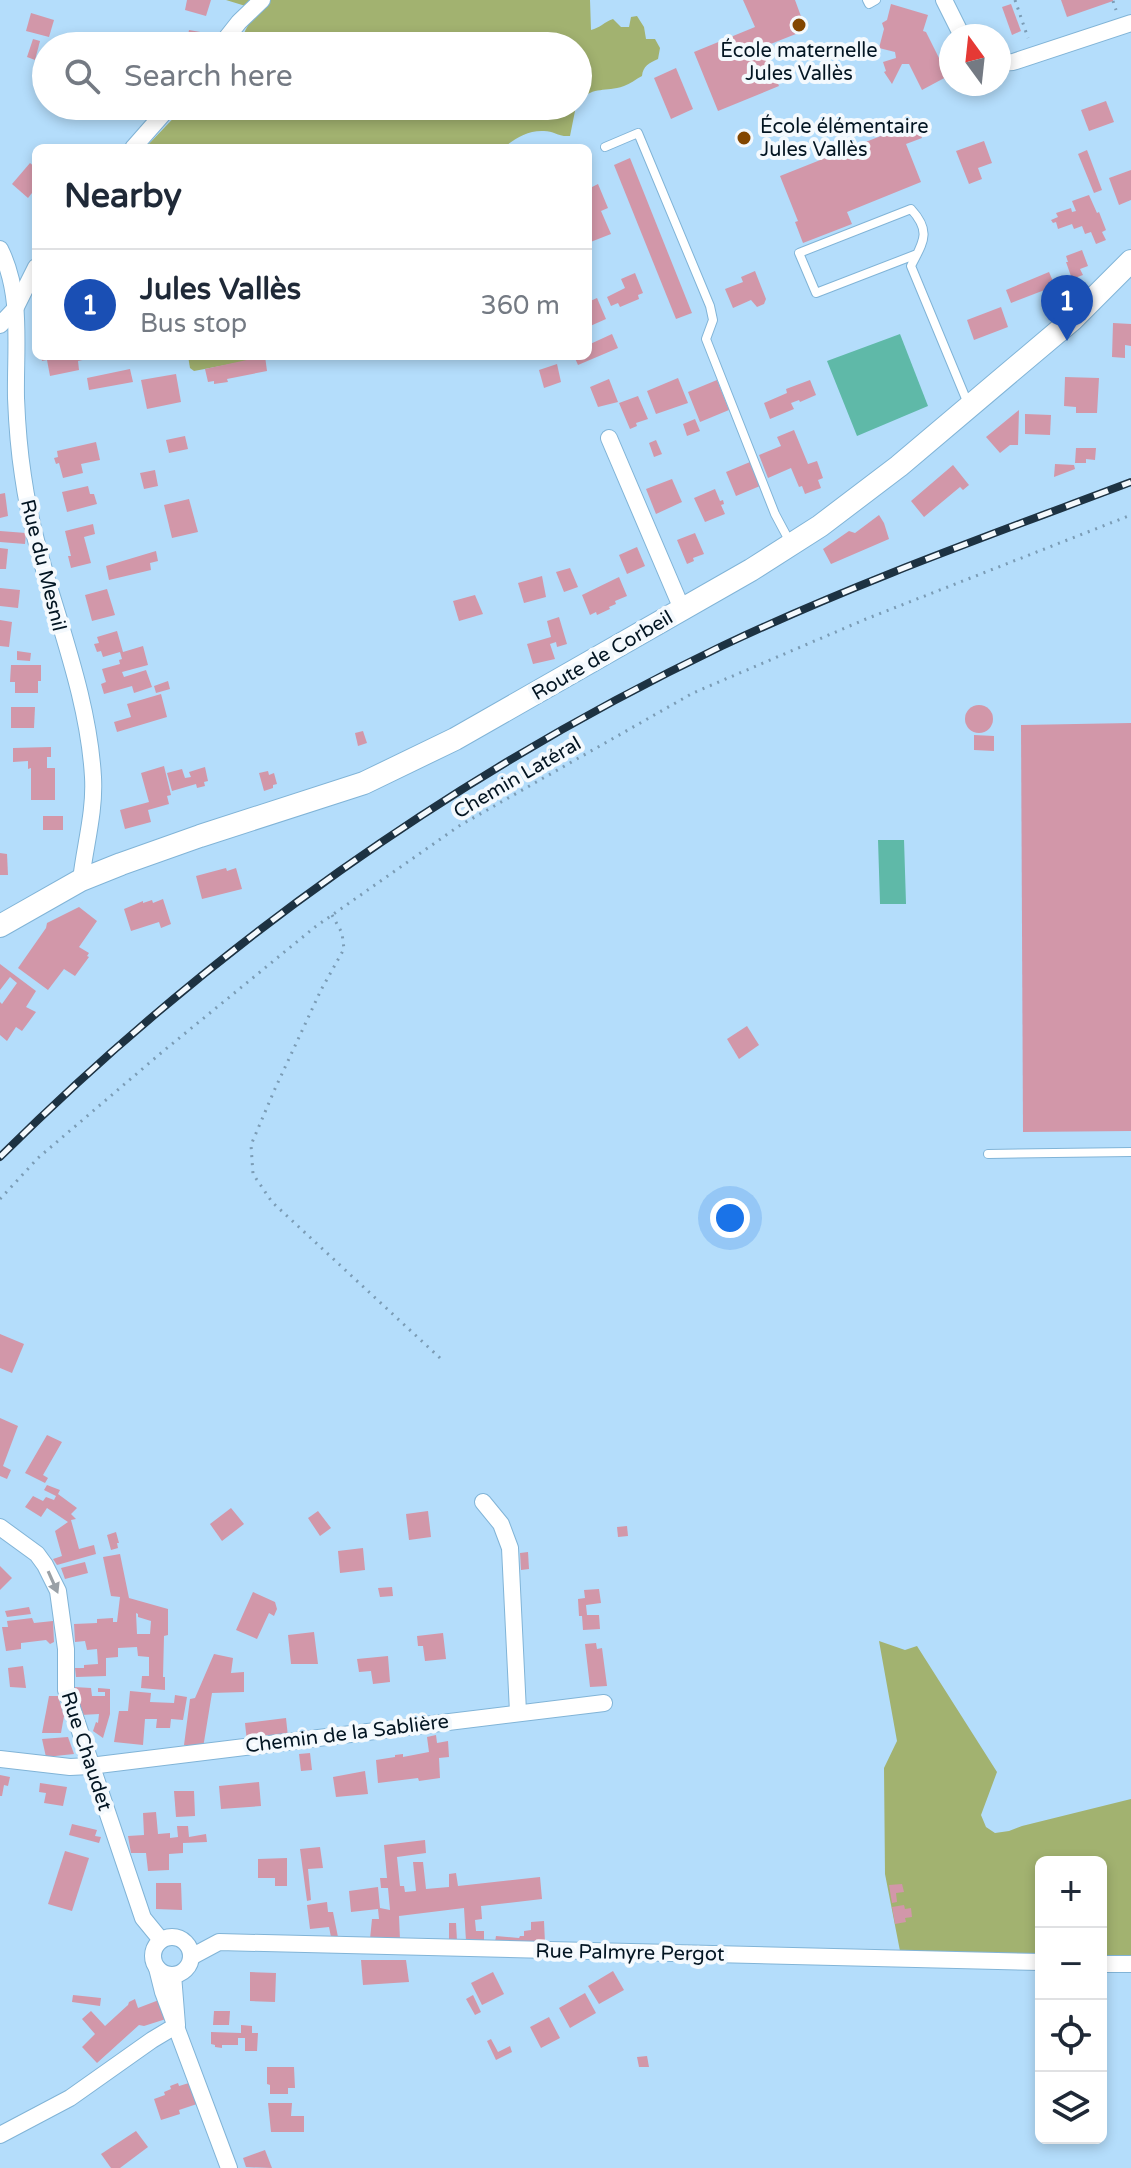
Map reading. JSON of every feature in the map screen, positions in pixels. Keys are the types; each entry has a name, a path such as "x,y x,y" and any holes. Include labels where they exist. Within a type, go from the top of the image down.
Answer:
{"main road":[{"name":"Route de Corbeil","path":"0,926 81,880 200,836 364,783 455,739 682,609 820,526 899,466 1073,319 1131,261"}],"street":[{"path":"231,32 262,0"},
{"path":"944,0 956,24"},
{"path":"1011,62 1127,15"},
{"path":"137,144 158,120"},
{"name":"Rue du Mesnil","path":"0,249 14,290 19,443 24,485 79,695 90,750 93,806 81,880"},
{"path":"0,325 15,309 32,275"},
{"path":"609,438 682,609"},
{"path":"483,1502 501,1524 510,1548 518,1712"},
{"name":"Rue Chaudet","path":"0,1527 37,1554 58,1591 66,1649 66,1690 143,1918 161,1940"},
{"name":"Chemin de la Sablière","path":"0,1759 70,1767 90,1766 604,1703"},
{"path":"157,1968 173,1975 183,1971 191,1957 184,1941 173,1937 161,1940 153,1956 163,1992 229,2168"},
{"name":"Rue Palmyre Pergot","path":"184,1941 1035,1962"},
{"name":"Rue Palmyre Pergot","path":"191,1957 219,1942"},
{"path":"1107,1964 1131,1964"},
{"path":"173,1975 177,2025"},
{"path":"0,2135 70,2098 177,2025"}],"lane":[{"path":"867,0 869,4 876,0"},
{"path":"605,147 638,133 710,306 713,320 706,339 775,514 791,544"},
{"path":"917,254 816,293 799,253 911,209 922,221 924,240 917,254 911,266 969,406"},
{"path":"988,1154 1131,1152"}],"path":[{"path":"1015,0 1031,44"},
{"path":"1113,1 1116,10 1127,15"},
{"name":"Chemin Latéral","path":"0,1199 38,1158 116,1091 332,915 459,826 693,693 866,619 1131,515"},
{"path":"332,915 342,933 344,949 321,990 251,1145 253,1174 272,1202 440,1358"}],"shaded area":[{"path":"226,0 590,0 591,30 613,19 621,27 629,27 631,17 637,16 644,27 646,39 655,39 660,48 658,59 647,65 642,76 624,86 592,92 592,32 245,32 254,17 262,11"},
{"path":"172,120 573,120 570,136 547,131 534,132 508,144 149,144"},
{"path":"900,334 928,406 857,436 827,361"},
{"path":"189,360 252,360 194,371"},
{"path":"878,840 904,840 906,904 880,904"},
{"path":"879,1641 905,1650 917,1646 997,1772 981,1815 986,1827 995,1833 1131,1799 1131,1956 1107,1956 1107,1856 1035,1856 1035,1954 900,1951 885,1874 884,1768 897,1741"}],"building":[{"path":"187,0 211,0 206,16 185,10"},
{"path":"743,0 795,0 806,30 763,47 779,86 718,111 694,52 755,27"},
{"path":"1061,0 1113,0 1113,1 1067,17"},
{"path":"891,4 928,15 923,31 939,58 939,81 922,90 909,64 902,64 892,84 884,72 883,62 896,58 895,52 879,48 884,29 882,23 887,20"},
{"path":"1011,4 1021,31 1012,35 1011,24 1008,24 1002,7"},
{"path":"31,13 54,20 50,32 26,31"},
{"path":"32,42 32,59 27,57"},
{"path":"676,68 693,109 671,119 654,78"},
{"path":"1106,101 1114,122 1089,131 1081,110"},
{"path":"916,122 922,138 906,144 921,182 847,212 852,224 803,243 795,222 798,221 780,176"},
{"path":"984,141 992,163 978,168 982,179 969,184 956,151"},
{"path":"1087,150 1102,190 1094,193 1078,154"},
{"path":"630,158 692,313 676,319 614,165"},
{"path":"30,163 32,165 32,193 28,198 12,184"},
{"path":"1131,170 1131,200 1119,205 1109,178"},
{"path":"598,184 608,208 601,211 611,234 592,241 592,187"},
{"path":"1089,195 1106,230 1102,232 1106,240 1096,244 1091,232 1085,234 1082,226 1074,229 1072,224 1058,229 1056,222 1051,220 1058,217 1056,213 1071,208 1072,212 1076,211 1072,201"},
{"path":"1082,250 1088,266 1080,269 1083,275 1072,279 1066,256"},
{"path":"755,271 766,299 764,304 757,307 751,300 733,308 725,289 743,282 741,277"},
{"path":"1049,272 1055,286 1011,303 1006,290"},
{"path":"635,273 643,293 638,295 639,299 620,307 618,303 611,306 607,297 625,288 621,279"},
{"path":"597,298 606,319 592,325 592,300"},
{"path":"1001,307 1008,327 974,340 967,320"},
{"path":"1113,323 1131,324 1131,346 1125,345 1125,358 1112,357"},
{"path":"612,334 618,348 592,359 592,343"},
{"path":"47,360 82,360 78,361 79,370 50,376"},
{"path":"247,360 266,360 267,371 214,384 214,381 208,382 205,369"},
{"path":"557,364 561,382 544,388 539,370"},
{"path":"130,369 133,382 89,390 87,378"},
{"path":"176,374 181,402 147,409 141,380"},
{"path":"1065,377 1099,378 1097,413 1076,413 1076,407 1064,406"},
{"path":"678,378 688,403 656,414 647,391"},
{"path":"609,379 618,402 598,407 590,387"},
{"path":"717,380 729,410 700,422 688,392"},
{"path":"810,380 816,395 791,403 794,409 770,419 764,403 787,393 786,389"},
{"path":"638,396 648,419 630,429 619,403"},
{"path":"1019,410 1018,445 1010,445 1000,453 986,437"},
{"path":"1025,414 1051,415 1050,435 1025,434"},
{"path":"695,419 700,431 687,436 683,424"},
{"path":"794,430 808,464 817,461 823,478 818,480 821,488 805,494 791,468 768,478 759,455 781,446 777,437"},
{"path":"185,436 188,449 169,453 166,440"},
{"path":"656,440 662,454 654,457 649,443"},
{"path":"96,442 100,460 81,464 83,473 63,478 59,463 56,464 54,458 58,457 57,451"},
{"path":"1076,448 1096,448 1095,460 1075,463"},
{"path":"750,462 760,486 736,496 726,472"},
{"path":"1055,464 1074,465 1075,469 1054,477"},
{"path":"953,465 969,485 963,490 960,487 924,517 911,501"},
{"path":"155,470 158,486 144,489 140,473"},
{"path":"672,479 682,502 656,514 646,489"},
{"path":"88,486 97,504 67,512 62,492"},
{"path":"715,489 720,501 723,500 724,504 721,505 725,514 705,522 694,498"},
{"path":"5,493 8,516 0,518 0,494"},
{"path":"189,499 198,532 172,538 164,505"},
{"path":"879,515 889,539 831,564 823,549 849,531 855,533"},
{"path":"93,524 95,534 84,537 91,563 71,568 65,531"},
{"path":"0,531 26,533 25,544 0,542"},
{"path":"695,533 704,554 687,564 677,540"},
{"path":"637,547 645,566 627,574 619,555"},
{"path":"0,548 8,549 6,569 0,569"},
{"path":"156,551 158,561 150,563 151,570 109,580 106,566"},
{"path":"570,568 578,587 564,592 556,572"},
{"path":"542,576 546,597 524,603 518,583"},
{"path":"619,577 627,596 615,601 616,604 610,609 590,615 582,595"},
{"path":"0,588 20,590 18,608 0,606"},
{"path":"107,589 115,615 92,621 85,595"},
{"path":"475,595 483,614 459,621 453,601"},
{"path":"559,617 567,644 557,647 556,642 550,644 555,659 533,664 527,644 551,637 547,621"},
{"path":"0,620 12,622 9,647 0,646"},
{"path":"117,631 123,652 143,646 148,665 122,672 124,677 146,670 152,687 134,693 132,686 104,694 101,684 106,682 102,669 120,664 119,660 122,659 120,652 103,657 94,644 99,643 97,637"},
{"path":"17,651 31,653 30,661 17,660"},
{"path":"11,665 41,665 38,693 15,693 15,682 10,682"},
{"path":"168,681 170,689 156,693 154,686"},
{"path":"161,694 167,717 117,732 114,722 131,717 127,704"},
{"path":"979,705 989,709 993,719 989,729 979,733 969,729 965,719 969,709"},
{"path":"11,707 35,707 34,728 11,728"},
{"path":"1131,723 1131,1131 1023,1132 1021,725"},
{"path":"363,731 367,743 358,746 355,733"},
{"path":"974,735 994,736 994,751 974,750"},
{"path":"51,747 47,768 55,768 55,800 31,800 31,768 28,769 28,761 13,762 13,748"},
{"path":"164,766 171,795 167,796 169,804 148,810 151,822 125,829 120,810 149,802 141,773"},
{"path":"205,767 208,781 204,782 205,786 197,788 196,784 172,791 167,773 182,769 185,778 191,777 189,772"},
{"path":"268,771 269,775 274,773 277,784 264,791 259,773"},
{"path":"43,816 63,816 63,830 43,830"},
{"path":"0,853 7,854 8,875 0,875"},
{"path":"226,868 227,871 236,868 242,889 202,899 196,876"},
{"path":"163,899 171,924 161,928 159,922 131,931 124,909 143,901 152,900 153,903"},
{"path":"79,907 97,921 79,947 89,953 89,957 75,976 64,969 48,990 18,968 47,923"},
{"path":"0,964 36,991 26,1007 36,1012 22,1031 16,1027 7,1041 0,1035 0,1002 2,1004 17,983 10,977 0,990"},
{"path":"747,1026 759,1045 739,1059 727,1039"},
{"path":"0,1334 24,1344 12,1373 0,1368"},
{"path":"0,1418 18,1426 3,1466 11,1470 7,1479 0,1476"},
{"path":"47,1435 62,1442 43,1475 48,1478 45,1483 25,1473"},
{"path":"47,1485 60,1490 58,1494 77,1508 71,1514 76,1519 71,1520 79,1549 94,1545 96,1554 57,1565 53,1559 62,1556 55,1531 68,1522 47,1508 41,1517 25,1507 33,1496 43,1501 46,1497 54,1500 56,1496 44,1490"},
{"path":"231,1508 244,1524 222,1541 210,1524"},
{"path":"318,1511 331,1528 320,1536 308,1518"},
{"path":"428,1511 431,1537 409,1540 406,1514"},
{"path":"627,1526 628,1536 618,1537 617,1527"},
{"path":"116,1532 118,1548 111,1550 107,1535"},
{"path":"363,1548 365,1570 340,1573 338,1551"},
{"path":"528,1552 529,1569 521,1570 520,1553"},
{"path":"120,1554 129,1598 168,1609 168,1635 164,1636 165,1690 141,1688 142,1676 149,1676 149,1657 138,1656 137,1647 118,1648 118,1657 106,1658 106,1676 76,1677 75,1668 98,1664 97,1649 87,1650 85,1641 75,1642 74,1624 97,1623 97,1619 113,1618 113,1622 117,1622 120,1597 111,1596 103,1557","holes":["138,1614 138,1617 151,1621 150,1634 137,1634"]},
{"path":"85,1562 88,1573 65,1579 61,1568"},
{"path":"0,1566 12,1578 0,1590"},
{"path":"392,1587 393,1596 380,1597 378,1588"},
{"path":"599,1589 601,1603 586,1605 587,1615 599,1615 600,1629 583,1630 578,1599 585,1598 584,1590"},
{"path":"253,1592 275,1602 277,1609 274,1616 269,1613 257,1639 236,1630"},
{"path":"29,1607 31,1614 7,1617 5,1611"},
{"path":"32,1618 34,1623 53,1621 54,1642 21,1643 21,1649 6,1651 2,1627 8,1627 7,1621"},
{"path":"314,1632 318,1664 291,1664 288,1635"},
{"path":"443,1633 446,1659 425,1661 423,1646 418,1646 417,1636"},
{"path":"596,1643 597,1649 602,1648 607,1686 590,1687 585,1644"},
{"path":"214,1654 233,1658 231,1673 244,1672 244,1692 212,1693 203,1748 184,1745 190,1699 195,1698"},
{"path":"388,1656 390,1682 373,1684 371,1671 359,1672 357,1659"},
{"path":"23,1666 26,1688 10,1687 8,1668"},
{"path":"74,1687 91,1688 92,1696 105,1696 105,1692 98,1692 98,1688 110,1689 110,1714 103,1738 93,1731 99,1714 81,1715"},
{"path":"130,1691 151,1693 150,1702 174,1703 175,1695 187,1697 183,1720 171,1719 170,1728 156,1728 157,1719 145,1719 143,1745 114,1742 119,1711 128,1711"},
{"path":"49,1696 58,1696 64,1716 61,1733 42,1733"},
{"path":"286,1718 288,1737 247,1742 245,1723"},
{"path":"436,1735 437,1743 448,1741 449,1757 439,1758 440,1778 378,1783 376,1760 429,1752 427,1737"},
{"path":"68,1737 74,1754 46,1757 42,1739"},
{"path":"310,1753 312,1770 301,1771 299,1754"},
{"path":"365,1771 368,1794 336,1797 333,1777"},
{"path":"0,1775 10,1777 8,1786 4,1785 2,1796 0,1796"},
{"path":"259,1782 261,1806 221,1809 219,1786"},
{"path":"40,1783 67,1787 63,1806 44,1803 46,1793 39,1792"},
{"path":"174,1791 194,1791 195,1816 176,1817"},
{"path":"156,1812 158,1834 170,1833 170,1838 178,1837 177,1826 188,1826 189,1837 206,1834 207,1842 183,1843 183,1853 169,1854 169,1870 148,1871 146,1853 131,1853 128,1836 144,1835 143,1813"},
{"path":"72,1824 97,1830 95,1836 101,1837 99,1843 69,1835"},
{"path":"425,1840 426,1853 397,1857 400,1886 404,1886 405,1892 416,1891 413,1862 423,1862 426,1889 449,1887 449,1874 456,1873 458,1886 540,1877 542,1899 481,1906 482,1919 475,1920 476,1931 484,1931 484,1941 466,1941 464,1908 399,1916 400,1940 370,1939 372,1919 379,1919 378,1909 351,1912 349,1891 378,1887 380,1908 390,1910 388,1888 381,1888 380,1878 387,1878 384,1845"},
{"path":"320,1847 323,1868 308,1869 311,1900 307,1901 300,1849"},
{"path":"65,1851 89,1858 72,1911 48,1904"},
{"path":"287,1858 287,1886 275,1886 275,1878 258,1878 258,1859"},
{"path":"156,1883 181,1883 182,1910 156,1909"},
{"path":"902,1884 904,1892 896,1893 897,1902 892,1903 889,1885"},
{"path":"327,1902 328,1912 333,1912 338,1937 331,1937 329,1927 310,1929 307,1905"},
{"path":"904,1905 905,1909 911,1908 912,1917 895,1924 892,1907"},
{"path":"544,1921 545,1943 495,1942 496,1936 524,1936 524,1931 531,1930 531,1922"},
{"path":"449,1923 456,1923 457,1941 449,1941"},
{"path":"361,1960 406,1960 409,1982 363,1985"},
{"path":"613,1971 624,1990 599,2004 588,1986"},
{"path":"250,1972 276,1973 275,2002 250,2001"},
{"path":"493,1972 504,1994 482,2005 471,1983"},
{"path":"585,1993 596,2013 570,2028 559,2008"},
{"path":"73,1995 101,1998 100,2006 72,2002"},
{"path":"473,1995 481,2012 475,2015 466,1999"},
{"path":"135,1999 138,2008 159,2000 166,2019 139,2025 97,2063 82,2047 95,2034 82,2019 91,2011 105,2026"},
{"path":"214,2011 230,2011 229,2025 213,2025"},
{"path":"549,2017 560,2038 541,2048 530,2027"},
{"path":"241,2025 252,2026 252,2033 258,2033 257,2051 245,2051 245,2038 238,2038 238,2045 222,2045 222,2048 211,2044 211,2032 241,2033"},
{"path":"491,2039 498,2052 510,2046 512,2052 496,2060 487,2041"},
{"path":"647,2056 649,2067 639,2067 637,2057"},
{"path":"267,2067 294,2067 295,2088 288,2088 288,2094 270,2094"},
{"path":"178,2083 179,2086 189,2083 197,2104 161,2120 154,2099 165,2095 170,2086"},
{"path":"268,2103 292,2103 291,2116 304,2116 304,2132 271,2132"},
{"path":"136,2131 148,2147 120,2168 111,2168 101,2154"},
{"path":"265,2150 272,2168 246,2167 243,2158"}],"railway":[{"path":"0,1157 80,1080 250,937 340,871 526,750 623,696 772,623 925,560 1131,482"}],"place":[{"name":"École maternelle Jules Vallès","path":"799,25"},
{"name":"École élémentaire Jules Vallès","path":"744,138"},
{"name":"Jules Vallès","path":"1067,341"}]}
